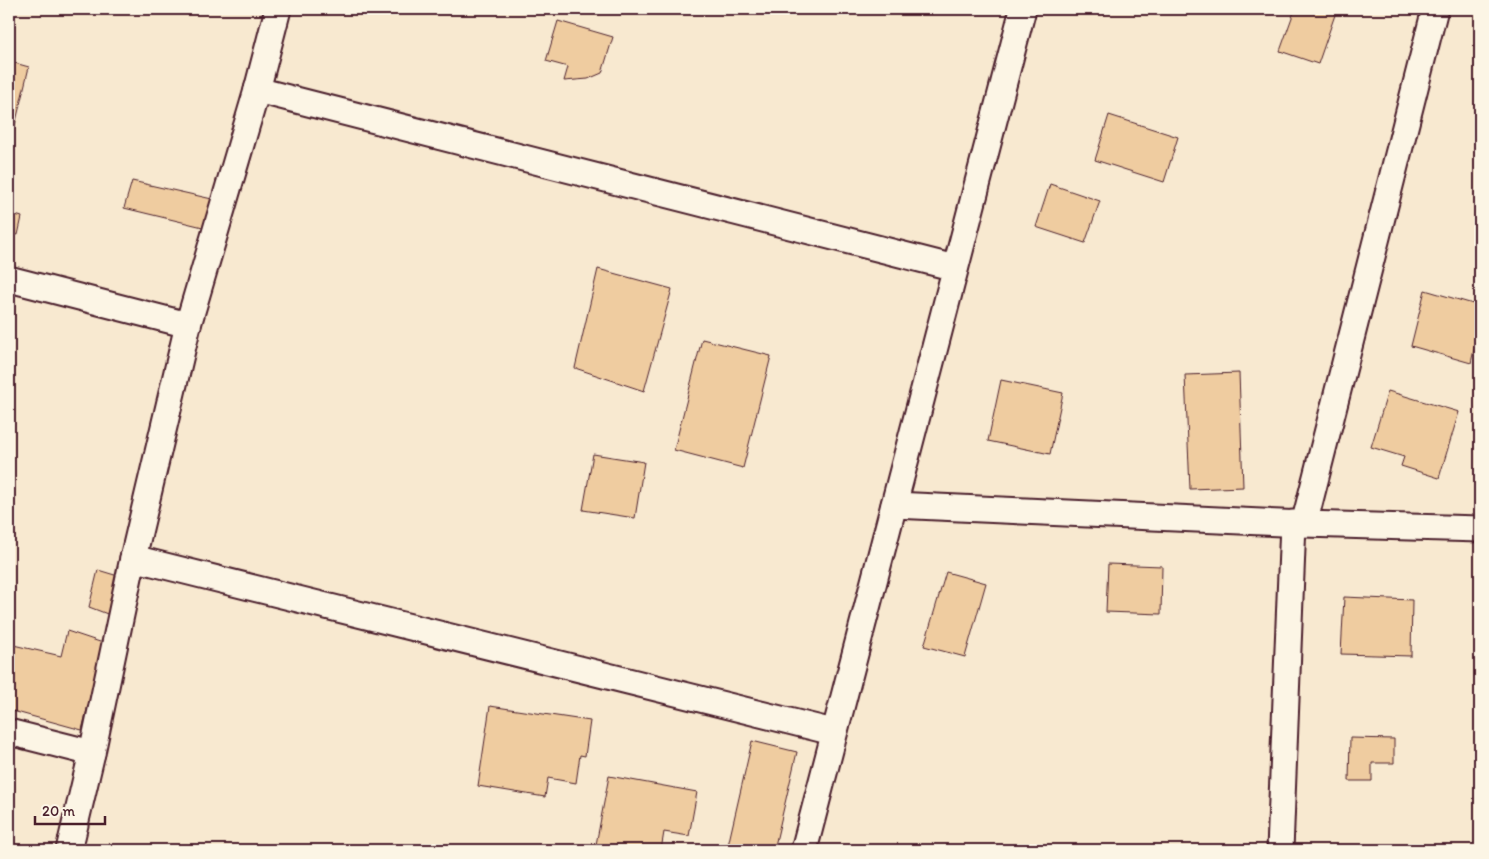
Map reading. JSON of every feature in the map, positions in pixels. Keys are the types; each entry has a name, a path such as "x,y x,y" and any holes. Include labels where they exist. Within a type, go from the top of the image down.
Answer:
{"street":[{"path":"69,850 188,325 257,90 278,9"},
{"path":"804,850 833,732 1023,9"},
{"path":"1280,850 1299,524 1435,9"},
{"path":"257,90 955,268"},
{"path":"9,279 188,325"},
{"path":"894,505 1299,524 1480,529"},
{"path":"134,558 833,732"},
{"path":"9,732 92,753"}],"building":[{"path":"1295,9 1337,9 1318,64 1280,51"},
{"path":"558,21 613,37 602,73 588,79 564,81 568,67 546,61"},
{"path":"11,62 29,67 12,138 9,137 9,72"},
{"path":"1109,115 1178,137 1164,182 1095,160"},
{"path":"132,181 212,199 207,228 124,208"},
{"path":"1050,184 1100,201 1085,243 1036,227"},
{"path":"9,213 22,217 18,235 9,233"},
{"path":"598,269 672,289 644,391 575,368"},
{"path":"1425,290 1480,306 1480,323 1471,363 1411,346"},
{"path":"702,339 771,356 743,468 674,450"},
{"path":"1239,373 1243,487 1190,489 1185,375"},
{"path":"1001,380 1063,393 1050,454 988,441"},
{"path":"1388,391 1459,412 1439,478 1401,466 1404,457 1371,447"},
{"path":"593,454 644,462 635,518 583,510"},
{"path":"1108,564 1162,566 1161,614 1106,612"},
{"path":"98,570 118,576 110,615 89,607"},
{"path":"946,572 986,583 965,657 924,646"},
{"path":"1344,597 1412,600 1411,656 1341,654"},
{"path":"67,631 103,643 82,730 9,710 9,644 61,656"},
{"path":"490,706 590,721 585,756 580,755 576,783 548,778 545,797 478,786"},
{"path":"1350,738 1394,739 1394,763 1372,763 1372,781 1349,781"},
{"path":"752,741 797,752 774,850 727,850"},
{"path":"609,776 697,792 689,836 664,832 661,850 595,850"}]}
